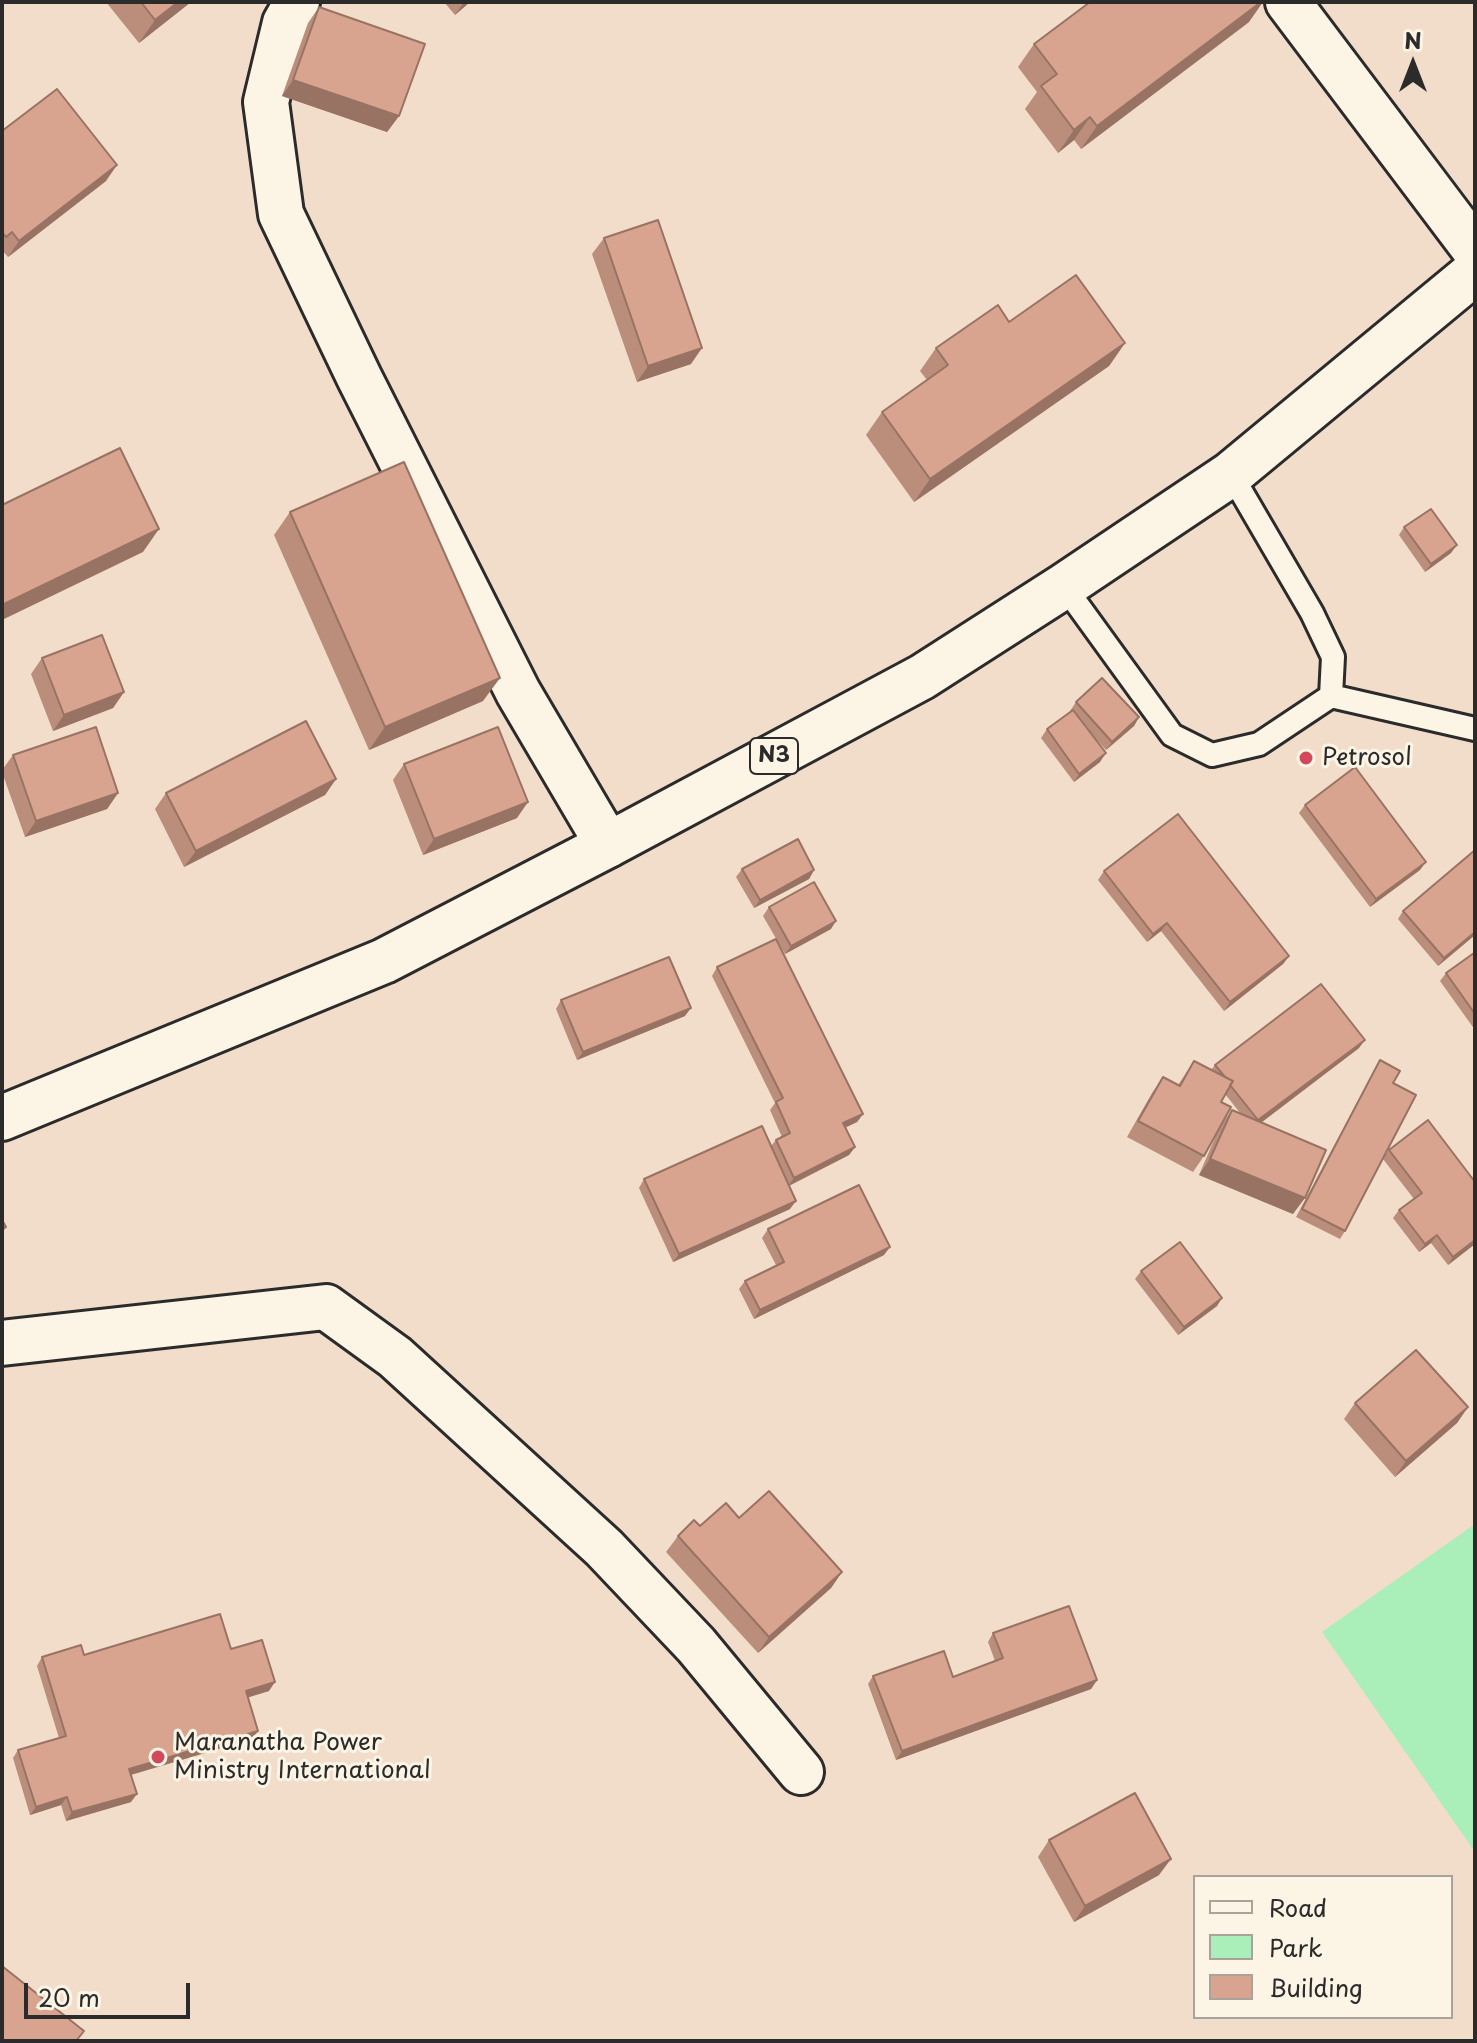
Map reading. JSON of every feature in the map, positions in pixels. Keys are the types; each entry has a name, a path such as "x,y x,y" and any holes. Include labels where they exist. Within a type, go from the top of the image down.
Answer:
{"street":[{"path":"297,2 285,23 266,102 281,214 359,377 518,692 608,845"},
{"path":"1288,2 1475,250"},
{"name":"N3","path":"2,1118 384,961 922,677 1231,474 1475,272"},
{"path":"2,1343 326,1307 395,1357 604,1548 696,1645 801,1772"}],"lane":[{"path":"1231,474 1312,613 1333,657 1331,696"},
{"path":"1064,586 1172,735 1212,755 1259,744 1331,696 1475,729"}],"green space":[{"path":"1475,1524 1475,1852 1322,1632"}],"building":[{"path":"141,2 178,2 155,20"},
{"path":"1090,2 1261,2 1097,126 1090,117 1074,130 1041,86 1057,74 1034,44"},
{"path":"319,7 425,44 399,116 293,80"},
{"path":"57,89 117,165 19,241 12,232 6,237 2,232 2,131"},
{"path":"658,220 702,348 648,366 604,238"},
{"path":"1076,275 1125,343 930,479 882,412 948,365 936,348 998,305 1009,322"},
{"path":"120,448 159,529 2,605 2,505"},
{"path":"404,462 500,678 385,727 290,512"},
{"path":"1431,509 1457,545 1431,564 1404,527"},
{"path":"102,635 124,692 64,715 42,658"},
{"path":"1102,678 1139,717 1112,742 1076,702"},
{"path":"1073,710 1106,753 1079,774 1047,729"},
{"path":"306,721 336,779 196,851 166,793"},
{"path":"96,727 118,793 36,821 13,755"},
{"path":"498,727 528,802 434,839 404,764"},
{"path":"1355,767 1426,862 1376,899 1305,805"},
{"path":"1178,814 1289,956 1230,1002 1167,923 1153,934 1104,871"},
{"path":"798,839 814,870 760,900 742,869"},
{"path":"1475,850 1475,932 1444,958 1403,911"},
{"path":"814,882 836,921 791,946 769,907"},
{"path":"776,939 863,1114 843,1123 855,1147 794,1178 776,1140 790,1133 776,1102 783,1098 717,967"},
{"path":"1475,955 1475,1014 1446,973"},
{"path":"669,957 691,1008 583,1052 561,1000"},
{"path":"1321,984 1365,1040 1258,1120 1230,1085 1233,1081 1215,1065"},
{"path":"1380,1060 1400,1071 1393,1083 1416,1095 1345,1231 1302,1209"},
{"path":"1194,1061 1233,1081 1221,1102 1231,1107 1204,1156 1138,1121 1163,1077 1180,1086"},
{"path":"1232,1110 1326,1150 1305,1198 1210,1159"},
{"path":"1428,1120 1475,1182 1475,1240 1453,1257 1437,1235 1425,1244 1399,1210 1422,1193 1389,1150"},
{"path":"762,1126 796,1201 679,1254 644,1179"},
{"path":"859,1185 890,1247 760,1310 745,1281 784,1262 768,1229"},
{"path":"1180,1242 1222,1298 1184,1327 1141,1271"},
{"path":"1416,1350 1468,1407 1406,1461 1355,1403"},
{"path":"769,1491 842,1572 769,1637 678,1536 694,1520 700,1526 726,1503 739,1518"},
{"path":"1069,1606 1097,1680 902,1751 873,1676 944,1651 953,1677 1003,1658 993,1633"},
{"path":"220,1614 231,1649 262,1640 275,1682 246,1691 258,1731 129,1769 137,1794 72,1812 67,1797 36,1807 18,1750 66,1736 42,1657 81,1645 84,1655"},
{"path":"1135,1793 1171,1859 1085,1906 1049,1840"},
{"path":"2,1966 84,2031 76,2041 2,2041"}],"place":[{"name":"Petrosol","path":"1306,758"},
{"name":"Maranatha Power Ministry International","path":"158,1757"}]}
